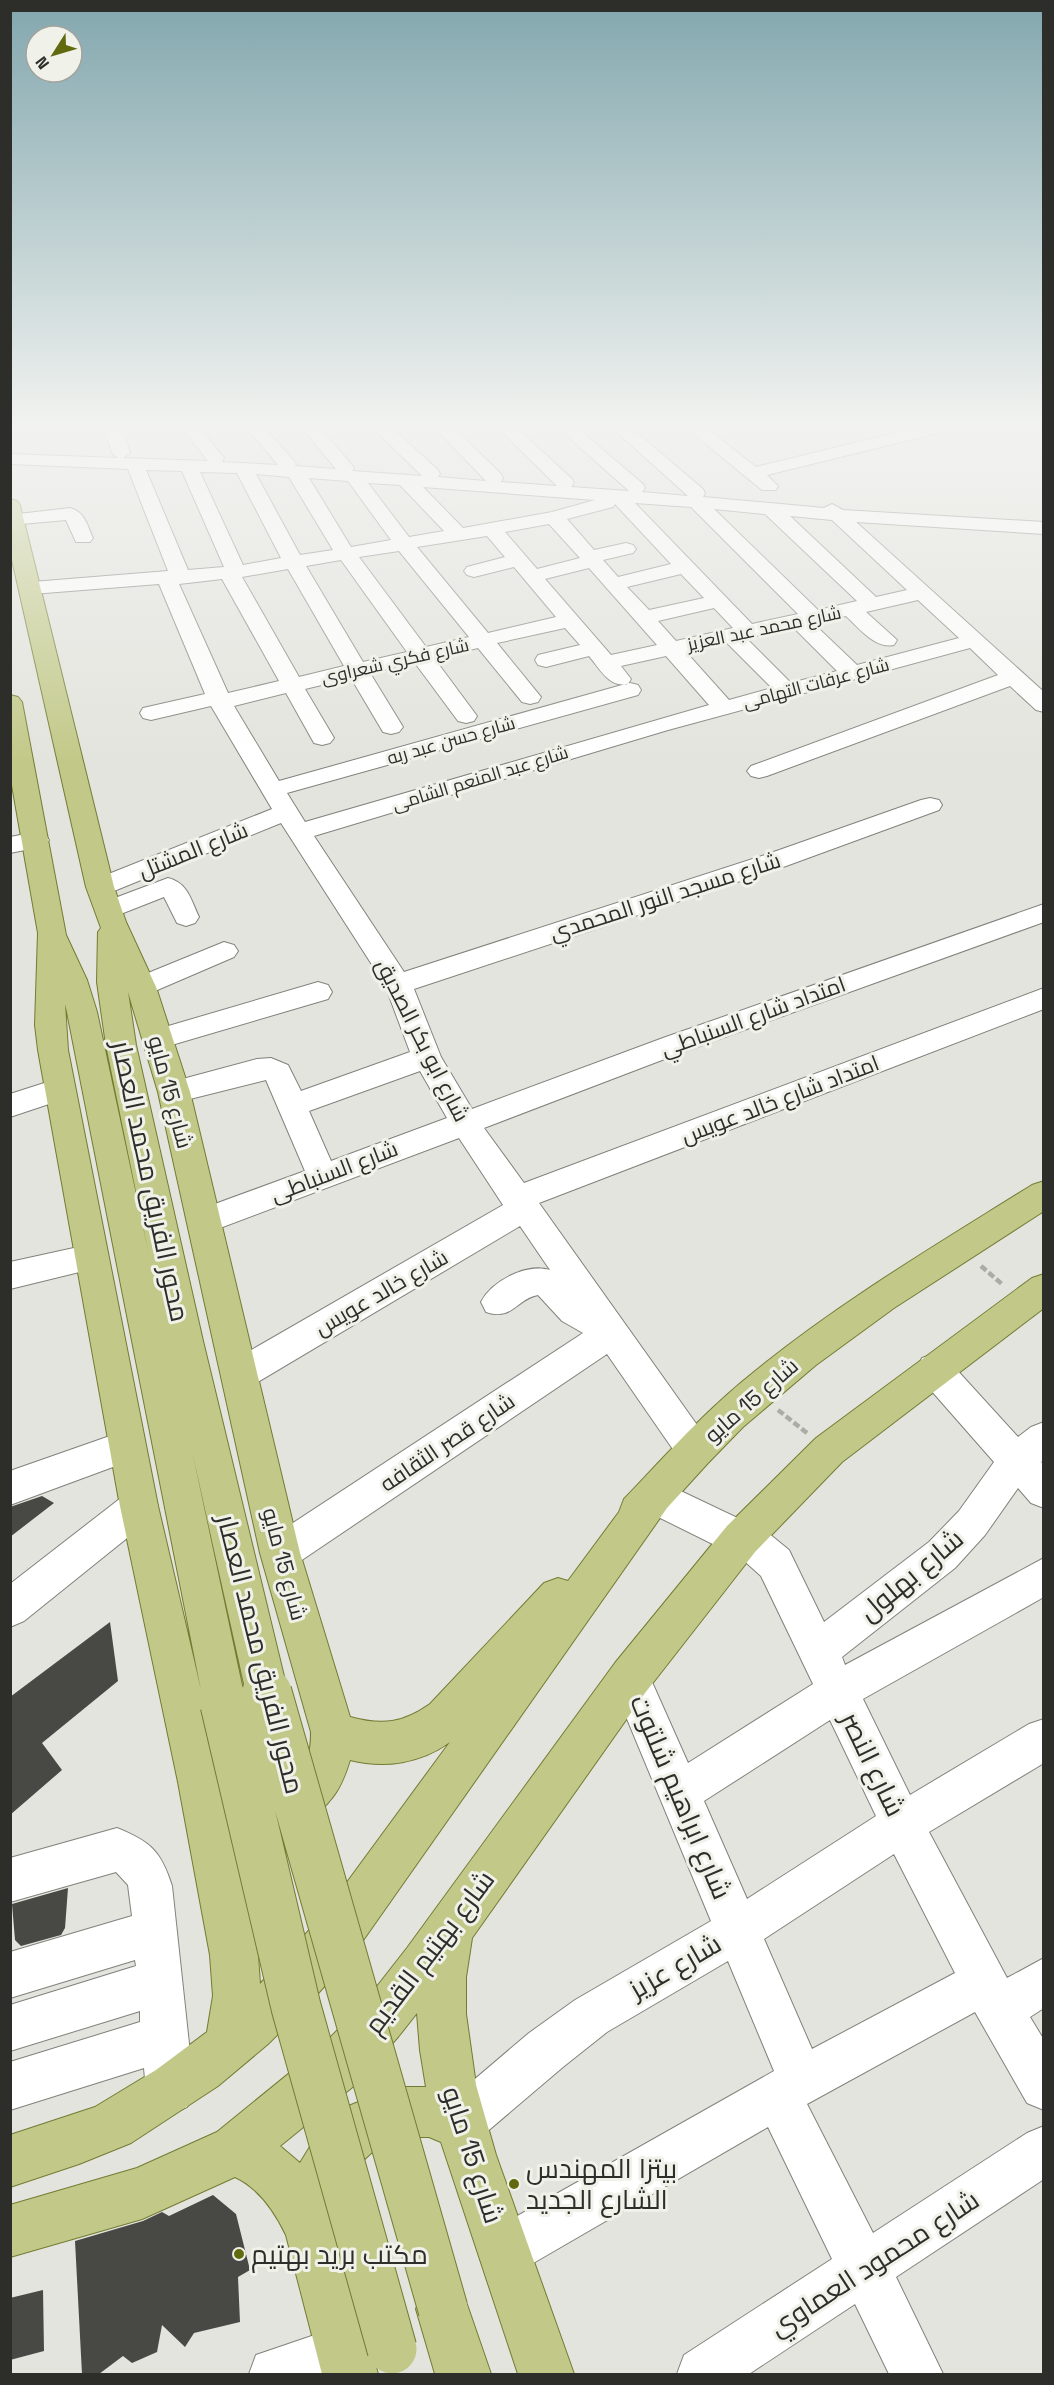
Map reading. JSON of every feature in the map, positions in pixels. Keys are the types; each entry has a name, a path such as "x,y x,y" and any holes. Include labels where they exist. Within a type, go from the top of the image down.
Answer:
{"main road":[{"name":"شارع 15 مايو","path":"19,538 107,906 141,987 174,1092 280,1553 333,1732 354,1742 388,1744 423,1735 443,1723 694,1450 756,1394 836,1329 1044,1194"},
{"path":"10,702 23,843 52,933 50,1025 60,1089 127,1446 200,1782 237,1975 236,2013 229,2047"},
{"name":"محور الفريق محمد العصار","path":"107,906 112,982 121,1045 188,1352 267,1693 463,2374"},
{"name":"محور الفريق محمد العصار","path":"52,933 74,980 82,1012 225,1704 296,2007 399,2374"},
{"path":"741,1539 830,1450 933,1369 1034,1296"},
{"path":"10,2161 104,2129 170,2090 229,2047 307,1972 340,1932 652,1497"},
{"name":"شارع بهتيم القديم","path":"10,2231 142,2193 235,2150 337,2067 381,2020 450,1929 630,1678 741,1539"},
{"path":"200,1782 211,1797 225,1807 253,1814 281,1809 299,1800 314,1786 328,1760 333,1732"},
{"name":"شارع 15 مايو","path":"450,1929 440,1994 444,2059 459,2124 546,2374"},
{"path":"311,2228 316,2184 337,2150 364,2125 396,2112 429,2112 459,2124"},
{"path":"235,2150 258,2161 279,2178 296,2199 311,2228 347,2363"}],"street":[{"name":"شارع ابو بكر الصديق","path":"159,538 219,700 286,811 398,984 427,1057 464,1122 694,1450"},
{"path":"218,538 232,573 291,686 322,738"},
{"path":"281,538 391,728"},
{"path":"336,538 466,716"},
{"path":"401,538 530,697"},
{"path":"32,588 232,573 439,538"},
{"path":"500,538 660,725"},
{"path":"573,538 724,708"},
{"path":"662,538 685,567 718,601 739,633 786,690"},
{"path":"733,538 852,673"},
{"path":"810,538 872,604"},
{"path":"862,538 1044,705"},
{"path":"474,571 525,568 591,559 626,549"},
{"path":"613,584 685,567"},
{"name":"شارع محمد عبد العزيز","path":"546,660 671,648 921,593"},
{"path":"643,618 718,601"},
{"path":"850,609 886,640"},
{"name":"شارع فكري شعراوى","path":"151,713 291,686 570,620"},
{"name":"شارع عرفات التهامى","path":"660,725 973,641"},
{"path":"759,771 1013,677"},
{"name":"شارع حسن عبد ربه","path":"286,811 630,690"},
{"name":"شارع عبد المنعم الشامى","path":"286,811 660,725"},
{"name":"شارع مسجد النور المحمدي","path":"398,984 777,860 930,804"},
{"name":"شارع المشتل","path":"107,906 286,811"},
{"path":"107,906 168,886 174,890 186,917"},
{"name":"امتداد شارع السنباطي","path":"464,1122 1044,912"},
{"path":"141,987 224,951"},
{"path":"158,1039 318,992"},
{"name":"امتداد شارع خالد عويس","path":"520,1204 1044,998"},
{"path":"293,1105 427,1057"},
{"path":"174,1092 257,1070 271,1070 280,1077 322,1175"},
{"path":"10,1106 60,1089"},
{"name":"شارع السنباطى","path":"204,1221 464,1122"},
{"name":"شارع خالد عويس","path":"239,1376 520,1204"},
{"path":"10,1276 92,1257"},
{"path":"498,1302 531,1282 542,1280 548,1283 581,1317 613,1332"},
{"name":"شارع قصر الثقافه","path":"280,1553 613,1332"},
{"path":"933,1369 1030,1450 1044,1491"},
{"path":"10,1488 127,1446"},
{"name":"شارع بهلول","path":"819,1651 942,1555 972,1523 1030,1450"},
{"name":"شارع النصر","path":"652,1497 741,1539 766,1553 776,1563 902,1824 992,1996 1044,2086"},
{"path":"10,1608 139,1506"},
{"path":"679,1793 838,1691 1044,1576"},
{"name":"شارع ابراهيم شلتوت","path":"630,1678 738,1930 790,2089 865,2270 917,2374"},
{"name":"شارع عزيز","path":"459,2124 546,2050 591,2016 738,1930 902,1824 1044,1738"},
{"path":"10,1880 117,1850 125,1852 142,1866 149,1879 170,2090"},
{"path":"10,1975 155,1932"},
{"path":"505,2251 790,2089 992,1996 1044,1981"},
{"path":"10,2028 160,1982"},
{"path":"10,2086 165,2038"},
{"name":"شارع محمود العماوي","path":"703,2374 865,2270 1044,2150"},
{"path":"275,2374 347,2363"}],"path":[{"path":"960,1247 1034,1296"},
{"path":"756,1394 830,1450"}],"building":[{"path":"42,1496 54,1503 10,1537 10,1507"},
{"path":"110,1622 118,1681 42,1743 62,1770 10,1815 10,1697"},
{"path":"68,1888 65,1928 61,1935 21,1946 15,1940 12,1904"},
{"path":"213,2195 236,2214 250,2270 238,2277 240,2322 194,2333 185,2347 162,2325 157,2352 132,2363 123,2356 99,2374 82,2374 75,2241 143,2221 162,2212 169,2216"},
{"path":"43,2290 44,2351 10,2360 10,2298"}],"place":[{"name":"بيتزا المهندس الشارع الجديد","path":"514,2184"},
{"name":"مكتب بريد بهتيم","path":"239,2254"}]}
